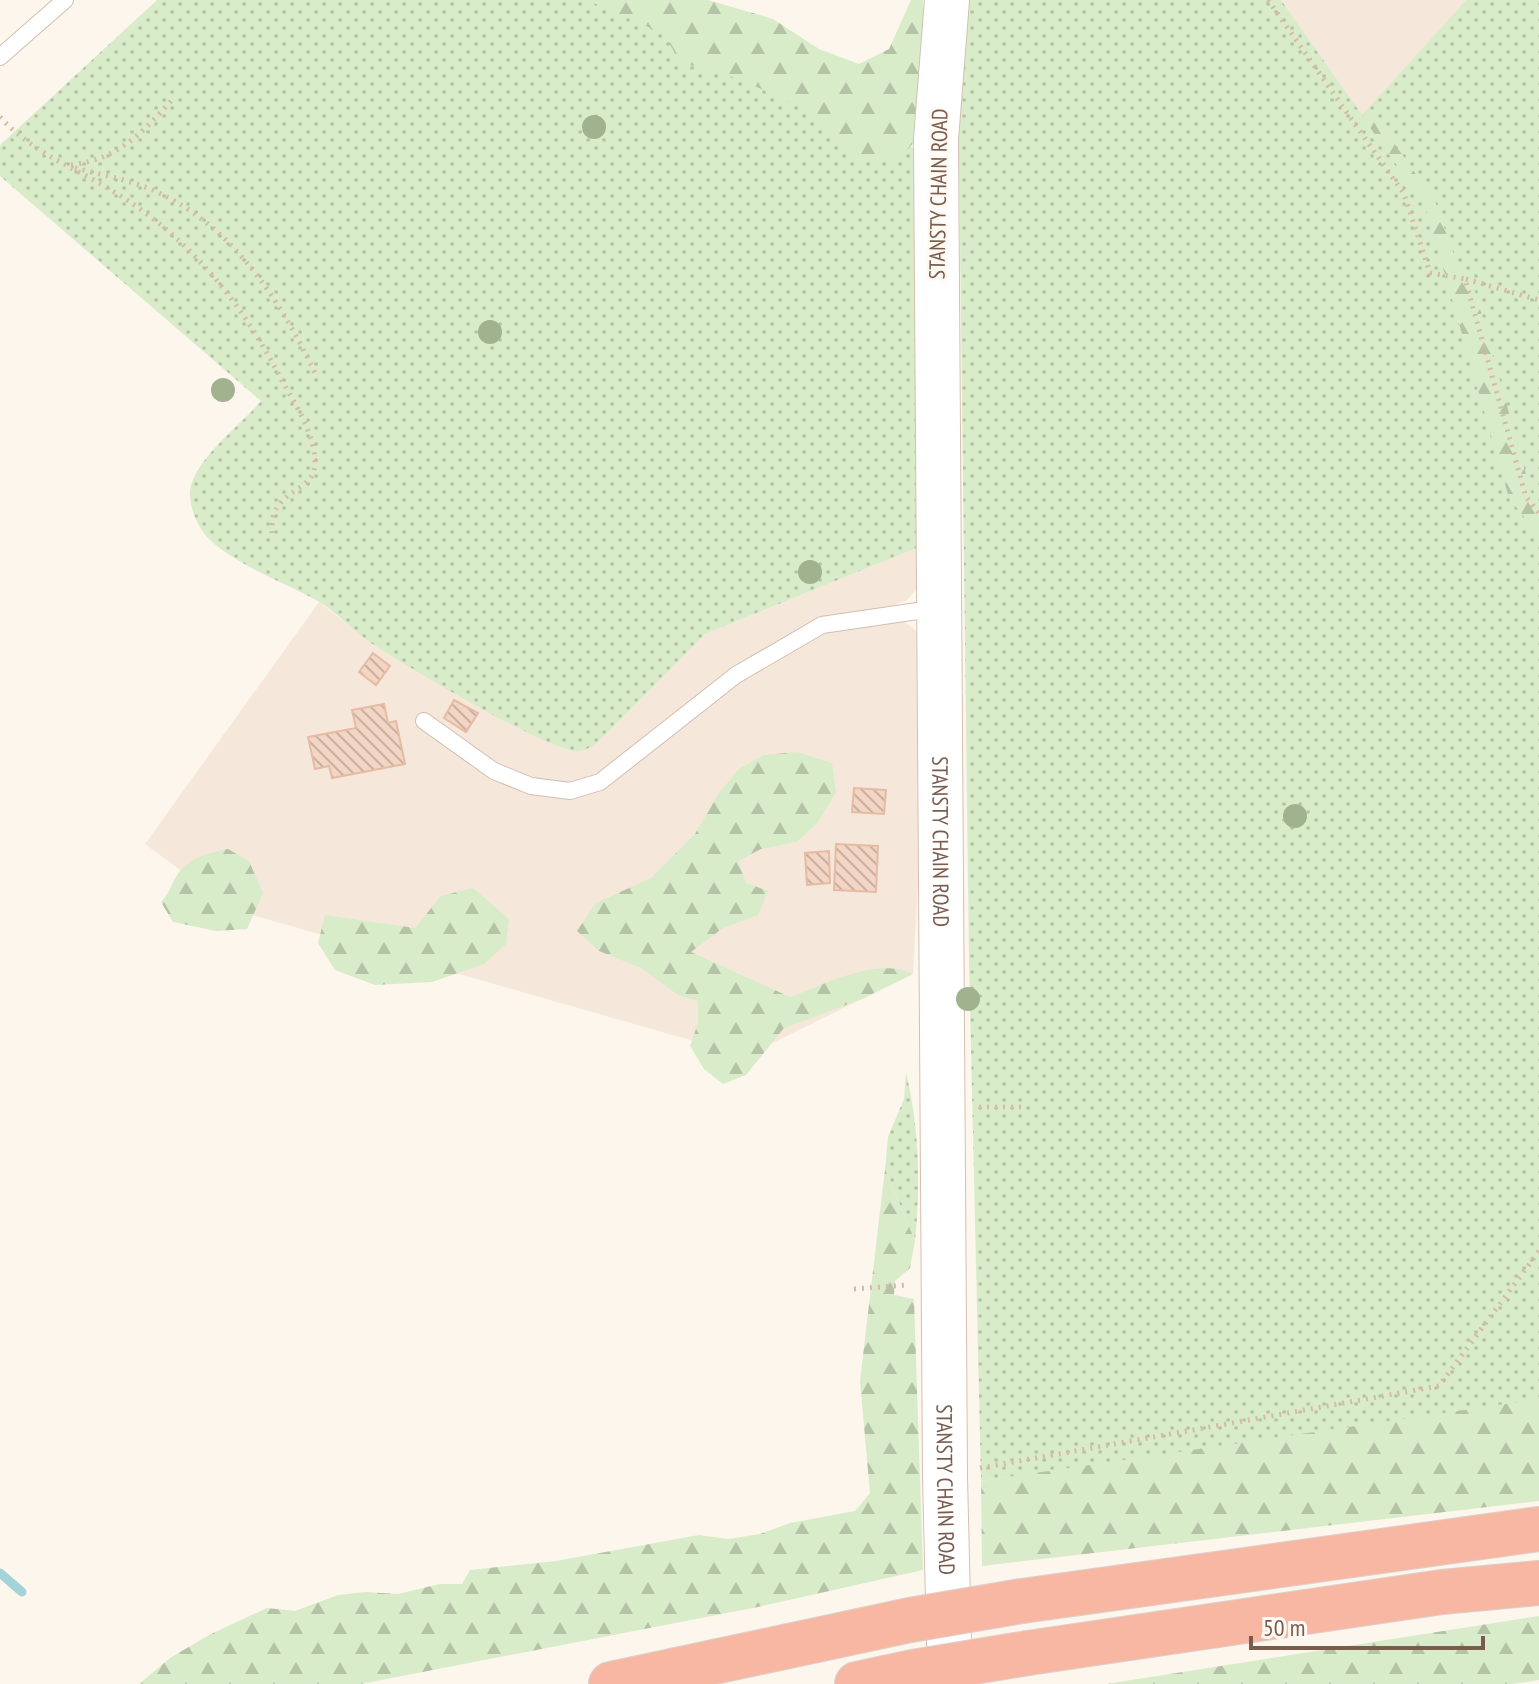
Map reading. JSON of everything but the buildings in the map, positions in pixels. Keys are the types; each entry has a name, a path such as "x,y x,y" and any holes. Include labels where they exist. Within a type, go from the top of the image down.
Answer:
{"highway":[{"path":"611,1684 910,1620 1022,1601 1539,1529"},
{"path":"857,1684 931,1678 1028,1653 1442,1592 1539,1583"}],"street":[{"name":"STANSTY CHAIN ROAD","path":"931,1678 945,1477 936,139 947,0"}],"lane":[{"path":"0,57 65,0"},
{"path":"424,721 494,771 531,786 570,791 600,782 614,773 736,675 822,625 939,608"}],"path":[{"path":"1268,0 1404,194 1430,273 1465,279 1539,300"},
{"path":"66,166 89,163 126,148 173,99"},
{"path":"0,117 42,154 113,191 195,254 224,286 261,339 302,418 315,461 309,481 276,505 271,518 272,533"},
{"path":"66,166 155,191 214,228 262,281 296,334 317,377"},
{"path":"1465,279 1526,497 1539,513"},
{"path":"945,1477 982,1467 1439,1386 1539,1251"},
{"path":"854,1289 943,1283"}],"shaded area":[{"path":"1281,0 1466,0 1362,116"},
{"path":"919,547 921,584 907,600 887,608 920,634 920,848 913,974 746,1056 235,910 145,844 319,602 373,644 541,738 679,657 705,634"}],"green space":[{"path":"157,0 672,0 923,154 919,547 705,634 603,737 579,751 539,738 477,706 374,645 316,600 222,550 198,524 191,504 193,479 209,455 261,401 0,176 0,145"},
{"path":"587,0 708,0 773,19 819,49 859,64 889,49 911,0 923,0 923,117 919,130 909,148 896,158 862,161 812,113 740,79 680,62 664,34"},
{"path":"957,0 1281,0 1362,115 1466,0 1539,0 1539,1401 981,1481 969,962"},
{"path":"1369,108 1435,201 1460,272 1470,273 1531,492 1539,502 1539,536 1509,498 1425,205 1362,116"},
{"path":"797,752 832,763 836,792 818,822 797,842 761,849 738,861 746,883 768,891 758,915 723,928 691,952 790,997 868,970 899,969 913,974 862,999 784,1028 746,1075 723,1084 704,1069 690,1046 698,1023 698,1001 678,995 641,968 599,951 577,931 596,903 651,878 695,834 718,794 740,768 764,755"},
{"path":"228,849 249,861 263,893 247,929 216,931 173,922 161,902 179,872 197,858"},
{"path":"473,888 509,919 506,944 484,964 432,982 375,985 335,970 318,943 325,915 415,928 441,896"},
{"path":"906,1072 918,1156 915,1241 885,1169 888,1137 904,1099"},
{"path":"885,1169 915,1241 910,1268 895,1281 894,1295 914,1299 923,1570 758,1607 361,1684 139,1684 170,1658 209,1635 267,1608 295,1611 338,1595 365,1592 398,1594 440,1584 462,1584 470,1570 556,1561 699,1535 728,1539 855,1511 870,1493 860,1381"},
{"path":"1539,1399 1539,1501 982,1566 981,1481"},
{"path":"1539,1616 1539,1680 1512,1684 1106,1684"}],"waterway":[{"path":"0,1573 22,1592"}]}
